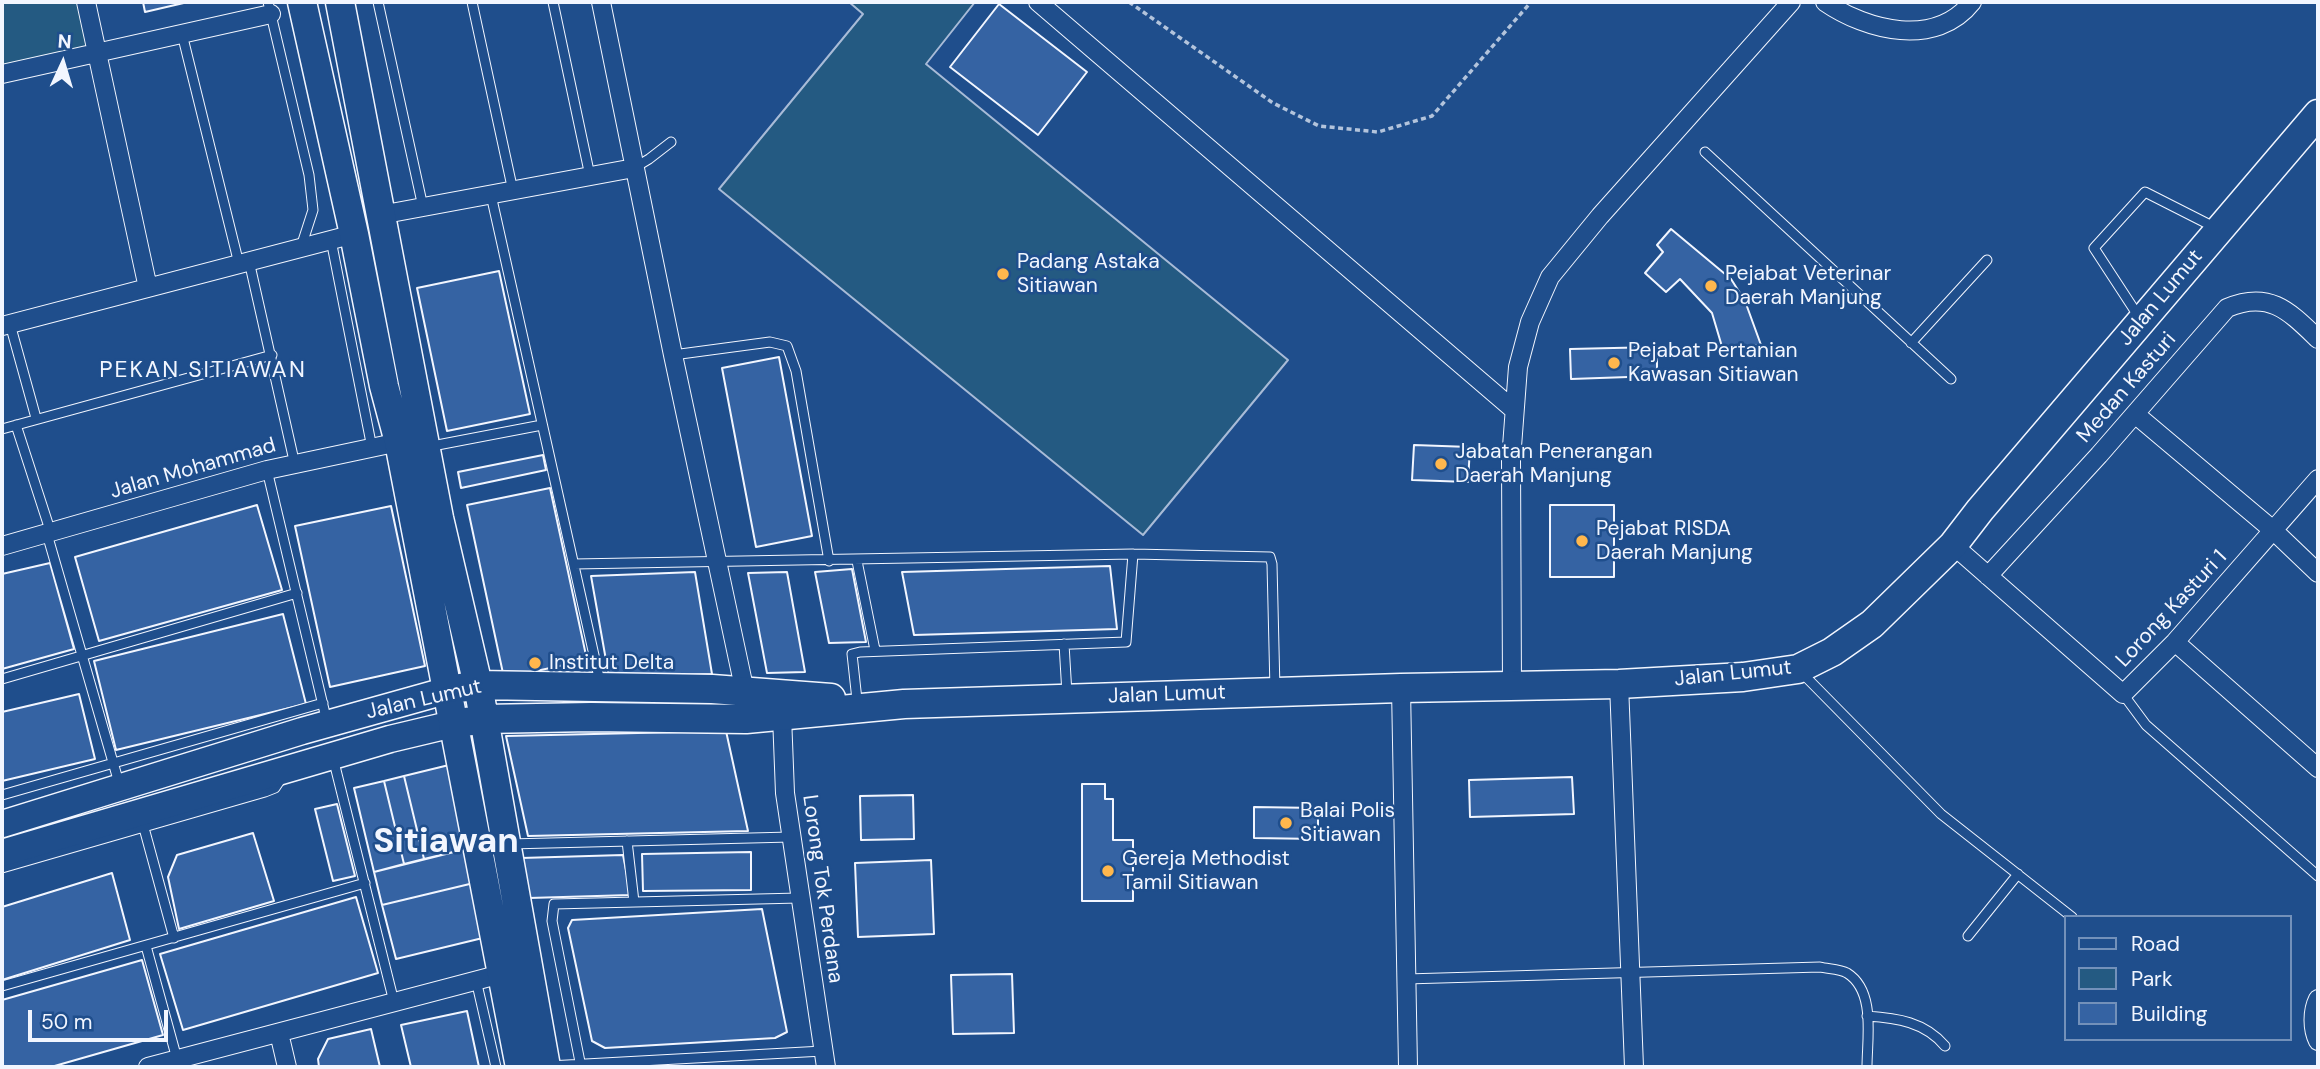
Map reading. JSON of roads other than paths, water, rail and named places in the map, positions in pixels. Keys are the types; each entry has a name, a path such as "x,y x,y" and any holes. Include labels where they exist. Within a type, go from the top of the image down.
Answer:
{"highway":[{"path":"302,2 342,237 384,386 385,445 453,724 489,977 520,1067"},
{"path":"340,2 439,518 478,685 546,1067"},
{"name":"Jalan Lumut","path":"453,724 484,719 591,717 747,719 904,704 1619,684 1743,677 1798,669 1832,652 1872,624 1953,545 2318,114"},
{"name":"Jalan Lumut","path":"445,691 478,685 601,687 745,692 904,704"}],"main road":[{"name":"Jalan Lumut","path":"2,824 121,789 305,722 445,691"},
{"name":"Jalan Lumut","path":"2,853 277,772 453,724"}],"street":[{"path":"86,2 148,288"},
{"path":"601,2 745,692"},
{"path":"1038,2 1514,410"},
{"path":"1512,686 1511,460 1518,367 1530,322 1550,277 1605,211 1791,2"},
{"path":"1825,2 1861,21 1886,29 1906,30 1940,27 1951,22 1972,2"},
{"path":"2,75 182,34 269,8"},
{"path":"380,215 634,168"},
{"path":"6,325 342,237"},
{"name":"Medan Kasturi","path":"1988,576 2227,308 2245,301 2268,300 2305,326 2318,339"},
{"path":"2135,414 2274,531 2318,573"},
{"name":"Jalan Mohammad","path":"2,546 267,470 385,445"},
{"name":"Lorong Kasturi 1","path":"1953,545 2123,694 2175,642 2318,479"},
{"path":"2175,642 2318,768"},
{"path":"1619,684 1634,1067"},
{"path":"1401,688 1408,1067"},
{"name":"Lorong Tok Perdana","path":"782,716 785,793 825,1059"},
{"path":"148,1067 489,977"},
{"path":"2318,999 2314,1018 2318,1041"},
{"path":"279,1033 287,1067"}],"lane":[{"path":"378,2 423,207"},
{"path":"472,2 513,191"},
{"path":"553,2 590,176"},
{"path":"269,8 309,175 313,210 301,247"},
{"path":"182,34 272,355 295,464"},
{"path":"634,168 671,142"},
{"path":"1705,152 1951,379"},
{"path":"2142,321 2094,248 2145,192 2220,230"},
{"path":"491,195 601,687"},
{"path":"1911,343 1987,260"},
{"path":"6,325 36,418"},
{"path":"673,355 770,342 788,346 796,371 829,561"},
{"path":"2,429 272,355"},
{"path":"16,425 121,789"},
{"path":"426,448 542,425"},
{"path":"267,470 297,593 305,722"},
{"path":"574,564 1133,554 1270,557 1275,692"},
{"path":"857,700 852,654 875,650 1126,642 1133,554"},
{"path":"857,561 875,650"},
{"path":"2,679 297,593"},
{"path":"1064,644 1067,699"},
{"path":"1798,669 1941,814 2069,915"},
{"path":"2123,694 2146,725 2318,876"},
{"path":"2,795 272,718 305,722"},
{"path":"272,718 305,722"},
{"path":"333,756 394,1002"},
{"path":"2,868 275,789 279,782 277,772"},
{"path":"144,828 174,938"},
{"path":"507,844 791,837"},
{"path":"627,841 634,902"},
{"path":"1968,936 2018,874"},
{"path":"2,986 365,883"},
{"path":"581,1065 552,921 554,904 799,898"},
{"path":"146,946 177,1059"},
{"path":"1406,979 1820,967 1846,972 1863,987 1867,1016 1867,1067"},
{"path":"489,977 496,1067"},
{"path":"1867,1016 1893,1017 1920,1026 1936,1035 1945,1046"},
{"path":"546,1067 825,1059"}],"place":[{"name":"Padang Astaka Sitiawan","path":"1003,274"},
{"name":"Pejabat Veterinar Daerah Manjung","path":"1711,286"},
{"name":"Pejabat Pertanian Kawasan Sitiawan","path":"1614,363"},
{"name":"Jabatan Penerangan Daerah Manjung","path":"1441,464"},
{"name":"Pejabat RISDA Daerah Manjung","path":"1582,541"},
{"name":"Institut Delta","path":"535,663"},
{"name":"Balai Polis Sitiawan","path":"1286,823"},
{"name":"Gereja Methodist Tamil Sitiawan","path":"1108,871"}],"district":[{"name":"PEKAN SITIAWAN","path":"203,371"},
{"name":"Sitiawan","path":"446,843"}]}
